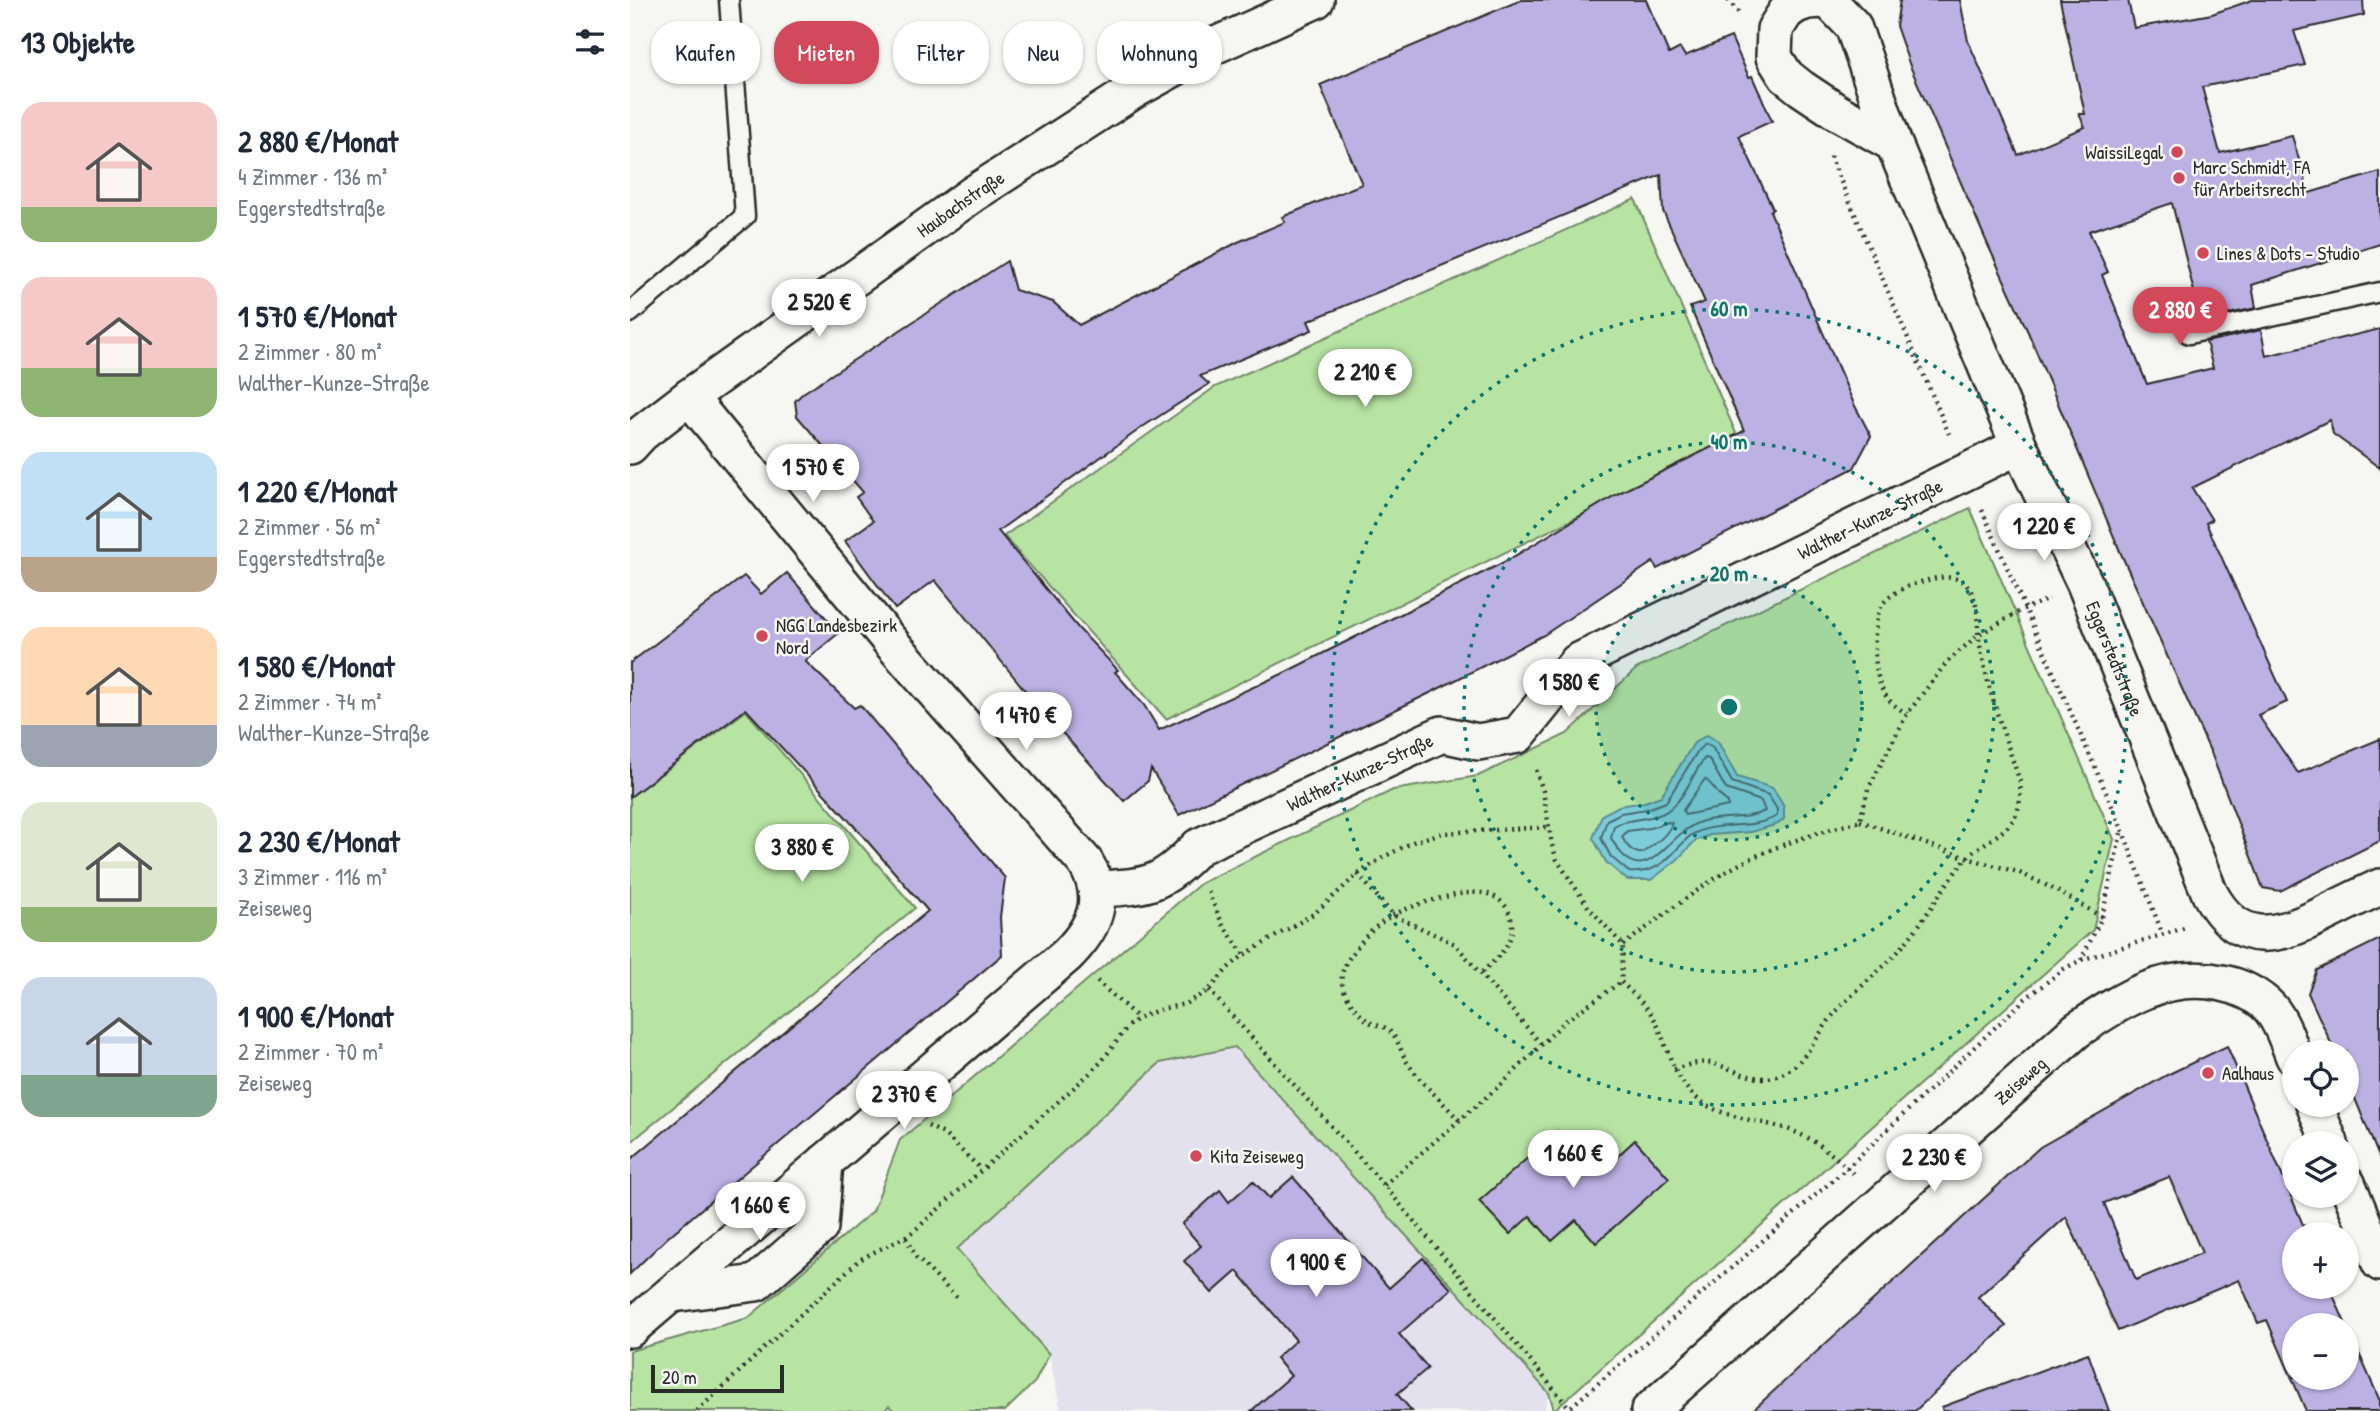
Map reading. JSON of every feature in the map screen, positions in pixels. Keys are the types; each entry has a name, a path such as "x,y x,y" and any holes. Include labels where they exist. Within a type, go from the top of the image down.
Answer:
{"street":[{"name":"Haubachstraße","path":"630,446 641,434 690,397 973,194 1133,91 1216,45 1315,0"},
{"name":"Eggerstedtstraße","path":"1894,144 1837,112 1786,76 1774,57 1775,29 1786,12 1796,5 1822,0 1831,3 1853,26 1894,144 2019,446 2085,584 2210,894 2218,909 2238,924"},
{"path":"630,1329 1068,955 1088,931 1094,917 1097,888 1096,880 1085,862 894,646 690,397"},
{"name":"Walther-Kunze-Straße","path":"1097,888 1137,886 1165,877 1198,847 1441,733 1478,742 1518,735 1577,662 2019,446"},
{"path":"2238,924 2263,934 2286,931 2380,887"},
{"name":"Zeiseweg","path":"1649,1411 2077,1030 2113,1007 2138,994 2177,980 2209,980 2234,985 2255,996 2270,1008 2287,1040"},
{"path":"673,1294 756,1283 820,1227 825,1162"},
{"path":"2357,1208 2380,1263"}],"lane":[{"path":"630,313 745,216 729,0"},
{"path":"2189,334 2380,292"}],"path":[{"path":"1674,1069 1710,1063 1758,1078 1771,1077 1793,1067 1847,999 1896,954 1967,858 2011,822 2018,810 2020,782 1986,675 1978,635 1979,619 1973,596 1961,581 1951,578 1916,583 1888,598 1877,617 1878,681 1891,703 1908,714"},
{"path":"1860,821 1868,789 1908,714 1947,662 1978,635 2024,610 2085,584"},
{"path":"1518,735 1531,757 1543,791 1557,860 1589,908 1623,945 1621,982 1656,1022 1681,1082 1703,1103 1812,1140 1847,1168 1882,1203"},
{"path":"1623,945 1720,875 1760,855 1822,831 1860,821 1967,858 2018,872 2054,888 2102,917"},
{"path":"697,1411 857,1262 869,1253 906,1238 1088,1074 1128,1026 1138,1018 1185,1004 1209,990 1228,968 1244,955 1315,913 1358,874 1403,847 1442,833 1549,827"},
{"path":"2081,960 2102,917 2122,830 2162,933"},
{"path":"1179,867 1205,887 1231,939 1244,955"},
{"path":"1358,874 1393,915 1455,944 1542,1045"},
{"path":"1459,1120 1407,1063 1400,1044 1387,1029 1367,1021 1349,1000 1341,976 1348,959 1359,944 1393,915 1464,893 1483,893 1499,899 1510,912 1512,932 1508,945 1481,974"},
{"path":"1209,990 1384,1185 1569,1410 1847,1168 2025,999 2064,969 2081,960 2162,933 2238,924"},
{"path":"1068,955 1138,1018"},
{"path":"1384,1185 1504,1082 1566,1021 1621,982"},
{"path":"879,1116 892,1125 929,1126 944,1134 981,1169"},
{"path":"906,1238 916,1257 958,1299"}],"shaded area":[{"name":"Kita Zeiseweg","path":"1235,1047 1549,1393 1544,1411 1061,1411 1049,1354 956,1250 1160,1063"}],"green space":[{"path":"1635,199 1738,438 1166,719 1004,536 1215,387"},
{"path":"1970,508 2114,839 2093,930 1554,1410 1549,1393 1235,1047 1160,1063 957,1249 1049,1354 1035,1382 1005,1411 894,1411 889,1406 884,1411 630,1411 630,1351 748,1318 873,1211 900,1140 1201,883 1393,790 1478,776 1567,734 1636,669"},
{"path":"746,711 915,908 630,1143 630,797"}],"water":[{"path":"1707,735 1718,742 1737,777 1773,788 1784,807 1784,819 1778,824 1751,832 1710,835 1695,841 1677,860 1651,880 1627,880 1606,862 1593,838 1602,815 1619,806 1645,802 1661,796 1694,743"}],"building":[{"path":"1521,0 1646,0 1669,54 1680,48 1685,56 1731,37 1772,121 1739,136 1773,209 1770,211 1854,404 1871,436 1854,468 1657,569 1653,562 1544,635 1179,815 1151,769 1148,781 1124,801 1037,705 935,580 895,609 845,541 873,521 856,497 863,492 797,416 795,401 803,393 1007,261 1015,290 1053,302 1079,325 1238,242 1285,222 1282,217 1362,184 1320,85","holes":["1661,175 1663,211 1705,302 1690,307 1744,431 1617,494 1508,560 1282,674 1159,730 1144,705 1115,672 1118,670 1079,629 998,531 1144,426 1209,384 1200,376 1312,330 1308,321"]},
{"path":"1900,0 1960,0 1968,41 2018,155 2085,127 2079,114 2085,114 2060,0 2128,0 2134,28 2212,14 2252,0 2363,0 2364,15 2294,31 2305,65 2202,87 2220,153 2292,136 2309,193 2380,172 2380,244 2252,285 2256,308 2201,320 2172,203 2089,231 2108,272 2102,275 2147,384 2213,368 2206,342 2261,330 2266,356 2380,329 2380,468 2333,434 2330,420 2192,488 2212,520 2206,523 2287,702 2258,715 2298,773 2380,739 2380,841 2280,891 2263,888 2211,753 2122,556 2028,332 1910,66 1896,26"},
{"path":"787,573 839,633 805,661 854,708 860,705 1005,878 1000,917 1002,955 667,1238 630,1274 630,1160 928,911 746,709 630,797 630,663 744,576 761,594"},
{"path":"2380,939 2380,1157 2359,1108 2359,1040 2330,1040 2308,993 2317,970"},
{"path":"2227,1046 2282,1175 2282,1208 2296,1208 2302,1222 2282,1222 2282,1299 2335,1299 2341,1313 2282,1313 2282,1355 2267,1320 2258,1323 2239,1280 2118,1331 2066,1217 1978,1297 2006,1326 1915,1411 1752,1411 2040,1147 2167,1075","holes":["2169,1177 2202,1253 2136,1280 2104,1203"]},
{"path":"1558,1131 1598,1174 1635,1140 1669,1178 1596,1243 1576,1220 1552,1241 1530,1216 1510,1234 1479,1201"},
{"path":"1293,1177 1389,1288 1423,1258 1451,1289 1399,1334 1428,1368 1397,1394 1412,1411 1251,1411 1291,1376 1276,1358 1296,1340 1237,1271 1212,1293 1184,1261 1201,1246 1182,1224 1220,1190 1229,1202 1253,1181 1269,1198"},
{"path":"2088,1353 2109,1411 1943,1411 1942,1407"},
{"path":"2359,1353 2380,1401 2380,1411 2306,1411 2297,1390 2359,1390"}],"place":[{"name":"WaissiLegal","path":"2177,152"},
{"name":"Marc Schmidt, FA für Arbeitsrecht","path":"2179,178"},
{"name":"Lines & Dots - Studio","path":"2203,253"},
{"name":"NGG Landesbezirk Nord","path":"762,636"},
{"name":"Aalhaus","path":"2208,1073"},
{"name":"Kita Zeiseweg","path":"1196,1156"}]}
